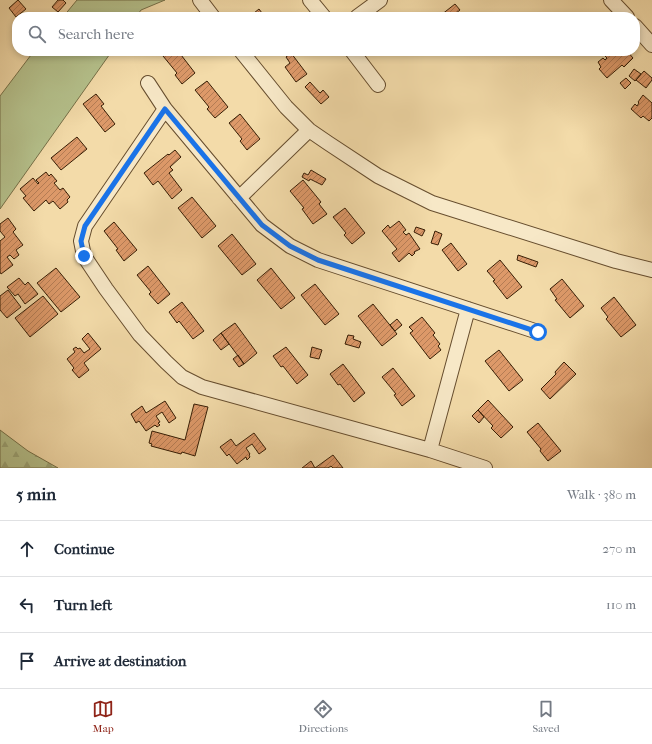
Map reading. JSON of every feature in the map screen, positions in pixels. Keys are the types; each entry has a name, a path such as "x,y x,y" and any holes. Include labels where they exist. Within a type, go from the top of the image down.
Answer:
{"street":[{"path":"200,0 209,12"},
{"path":"310,0 320,12"},
{"path":"364,12 380,0"},
{"path":"611,0 622,12"},
{"path":"640,32 652,45"},
{"path":"245,56 286,107 309,130 378,176 432,203 616,261 652,270"},
{"path":"356,56 378,85"},
{"path":"148,82 165,109 262,225 290,246 318,260 538,332"},
{"path":"165,109 85,226 81,241 84,256 93,271 140,335 182,377 202,387 430,450 485,468"},
{"path":"239,198 309,130"},
{"path":"430,450 468,309"}],"green space":[{"path":"77,0 165,0 140,12 67,12"},
{"path":"30,56 108,56 0,209 0,96"},
{"path":"0,430 28,451 58,468 0,468"}],"building":[{"path":"18,0 26,9 22,12 12,12 9,8"},
{"path":"58,0 63,0 66,3 58,12 52,7"},
{"path":"455,4 460,10 457,12 445,12"},
{"path":"163,56 182,56 195,73 182,84 175,75 177,73"},
{"path":"293,56 307,74 296,82 285,67 290,63 286,57"},
{"path":"605,56 631,56 633,58 624,67 622,65 607,78 599,69 601,67 598,62 603,58 605,60 607,58"},
{"path":"634,69 641,74 635,81 629,76"},
{"path":"644,71 652,78 646,88 636,80"},
{"path":"626,78 631,83 625,89 620,83"},
{"path":"207,81 228,107 215,118 207,109 209,107 195,90"},
{"path":"310,82 320,93 323,90 329,97 321,104 305,87"},
{"path":"96,94 104,104 101,106 115,124 105,132 83,104"},
{"path":"643,95 652,103 652,118 649,121 643,116 641,118 631,109 635,104 637,106"},
{"path":"240,114 260,139 247,150 240,141 242,139 229,123"},
{"path":"77,137 87,149 61,170 51,158"},
{"path":"175,150 181,157 170,167 173,170 169,173 182,190 172,199 158,181 153,185 144,173"},
{"path":"311,170 326,179 322,185 302,177 304,173 308,175"},
{"path":"46,172 49,176 51,174 57,181 54,183 60,190 63,188 70,197 67,200 68,202 60,209 53,201 49,204 46,200 34,211 23,198 26,196 20,189 33,178 38,184 39,183 36,180"},
{"path":"303,180 321,202 319,204 327,214 313,224 302,209 304,208 290,191"},
{"path":"192,197 216,226 202,238 178,208"},
{"path":"345,208 365,233 352,244 344,235 346,233 333,217"},
{"path":"8,218 16,229 13,232 23,245 16,250 19,255 14,259 10,255 7,257 13,265 1,274 0,241 5,237 0,231 0,224"},
{"path":"399,221 406,230 403,232 406,235 409,233 420,249 414,252 415,253 412,256 409,253 399,262 392,253 397,249 382,231 388,225 390,228"},
{"path":"114,222 137,250 124,261 116,250 118,249 104,231"},
{"path":"416,227 425,230 422,236 414,232"},
{"path":"435,231 442,234 438,245 431,243"},
{"path":"232,234 256,264 242,275 218,246"},
{"path":"451,243 467,264 458,271 442,250"},
{"path":"518,255 538,262 536,267 517,260"},
{"path":"500,260 522,287 507,299 493,281 495,280 487,271"},
{"path":"148,266 170,294 158,304 149,294 151,292 137,275"},
{"path":"56,268 80,297 61,312 37,283"},
{"path":"271,268 295,298 281,309 257,280"},
{"path":"19,278 25,285 28,282 38,294 25,304 18,294 15,296 7,287"},
{"path":"562,279 584,306 570,318 555,300 557,299 550,289"},
{"path":"315,284 339,314 325,325 301,295"},
{"path":"8,290 21,307 7,318 0,310 0,296"},
{"path":"43,296 58,314 30,337 15,318"},
{"path":"614,297 636,325 621,337 606,319 608,317 601,308"},
{"path":"182,302 204,331 193,339 179,321 177,323 169,312"},
{"path":"373,304 397,334 382,346 358,316"},
{"path":"422,317 435,333 433,335 440,344 438,346 441,350 430,359 410,333 413,331 409,327"},
{"path":"397,319 402,325 395,331 390,325"},
{"path":"235,323 257,353 244,364 221,333"},
{"path":"88,333 101,349 84,363 89,370 79,378 72,370 74,368 67,359 75,352 73,349 76,347 78,349 80,348 84,353 90,349 82,339"},
{"path":"221,333 229,344 221,350 213,340"},
{"path":"348,335 354,336 353,339 361,342 359,348 345,344"},
{"path":"286,347 308,375 297,384 273,356"},
{"path":"312,347 322,350 319,359 310,357"},
{"path":"499,350 523,380 509,391 485,361"},
{"path":"238,355 244,364 239,367 233,359"},
{"path":"564,362 576,374 550,399 541,389 556,374 555,372"},
{"path":"343,364 365,393 354,402 330,374"},
{"path":"393,368 415,396 402,406 394,395 396,394 382,377"},
{"path":"488,400 513,427 501,438 491,428 493,426 478,410"},
{"path":"165,401 176,418 169,423 162,412 156,416 160,422 158,423 160,425 157,427 155,425 146,431 139,421 136,423 131,414 142,406 146,413"},
{"path":"194,404 208,407 195,456 151,446 152,444 149,443 152,431 185,440"},
{"path":"478,410 484,417 479,423 472,416"},
{"path":"538,423 561,451 548,461 540,451 541,449 527,432"},
{"path":"254,433 266,449 259,454 252,444 246,448 250,454 250,457 247,460 246,457 237,464 229,454 227,456 220,447 231,439 236,446"},
{"path":"333,455 343,468 333,468 331,466 328,468 315,468"},
{"path":"311,461 315,468 302,468"}],"route":[{"path":"84,256 81,241 85,226 165,109 262,225 290,246 318,260 538,332"}]}
